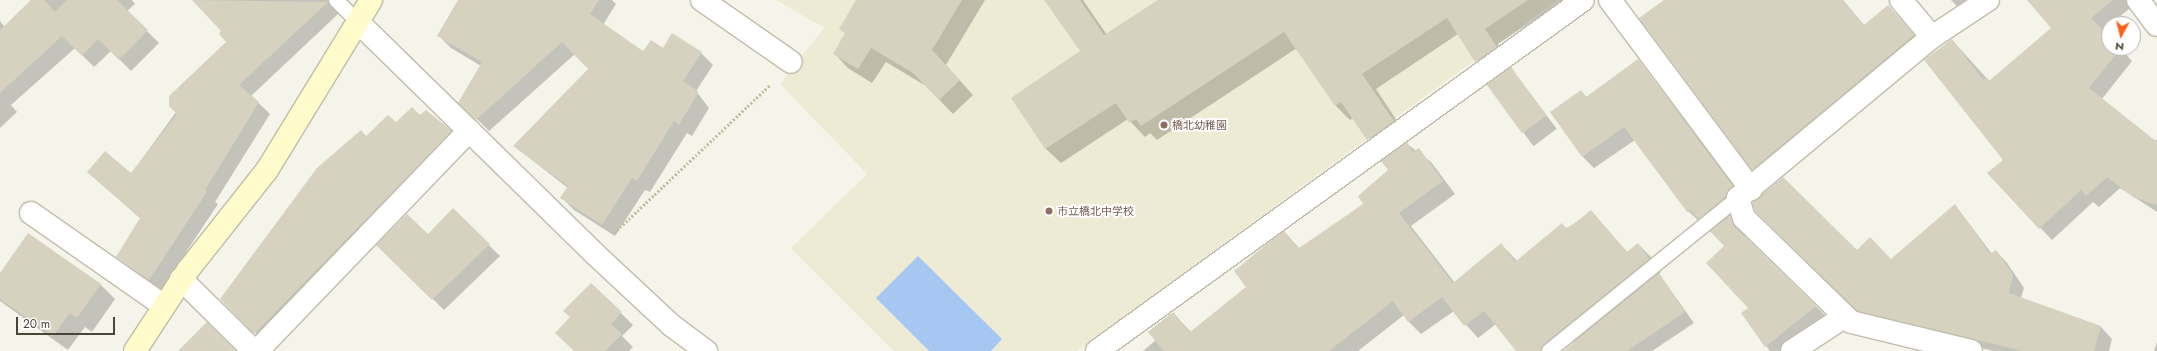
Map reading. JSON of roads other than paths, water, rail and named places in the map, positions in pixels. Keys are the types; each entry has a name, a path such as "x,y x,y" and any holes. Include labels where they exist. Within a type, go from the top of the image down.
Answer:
{"street":[{"path":"135,351 181,279 267,170 371,0"},
{"path":"702,0 790,62"},
{"path":"1097,351 1582,0"},
{"path":"1610,0 1744,194 1744,218 1844,317 1876,330 1971,351"},
{"path":"1901,0 1932,37"},
{"path":"1744,194 1932,37 1988,0"},
{"path":"2138,0 2157,26"},
{"path":"357,21 593,252 671,324 706,351"},
{"path":"257,351 469,131"},
{"path":"31,213 163,305"},
{"path":"181,279 254,351"},
{"path":"1792,351 1844,317"}],"lane":[{"path":"336,0 357,21"},
{"path":"1549,351 1744,194"}],"water":[{"path":"918,256 1002,339 991,351 929,351 876,298"}],"place":[{"name":"橋北幼稚園","path":"1164,125"},
{"name":"市立橋北中学校","path":"1049,211"}]}
